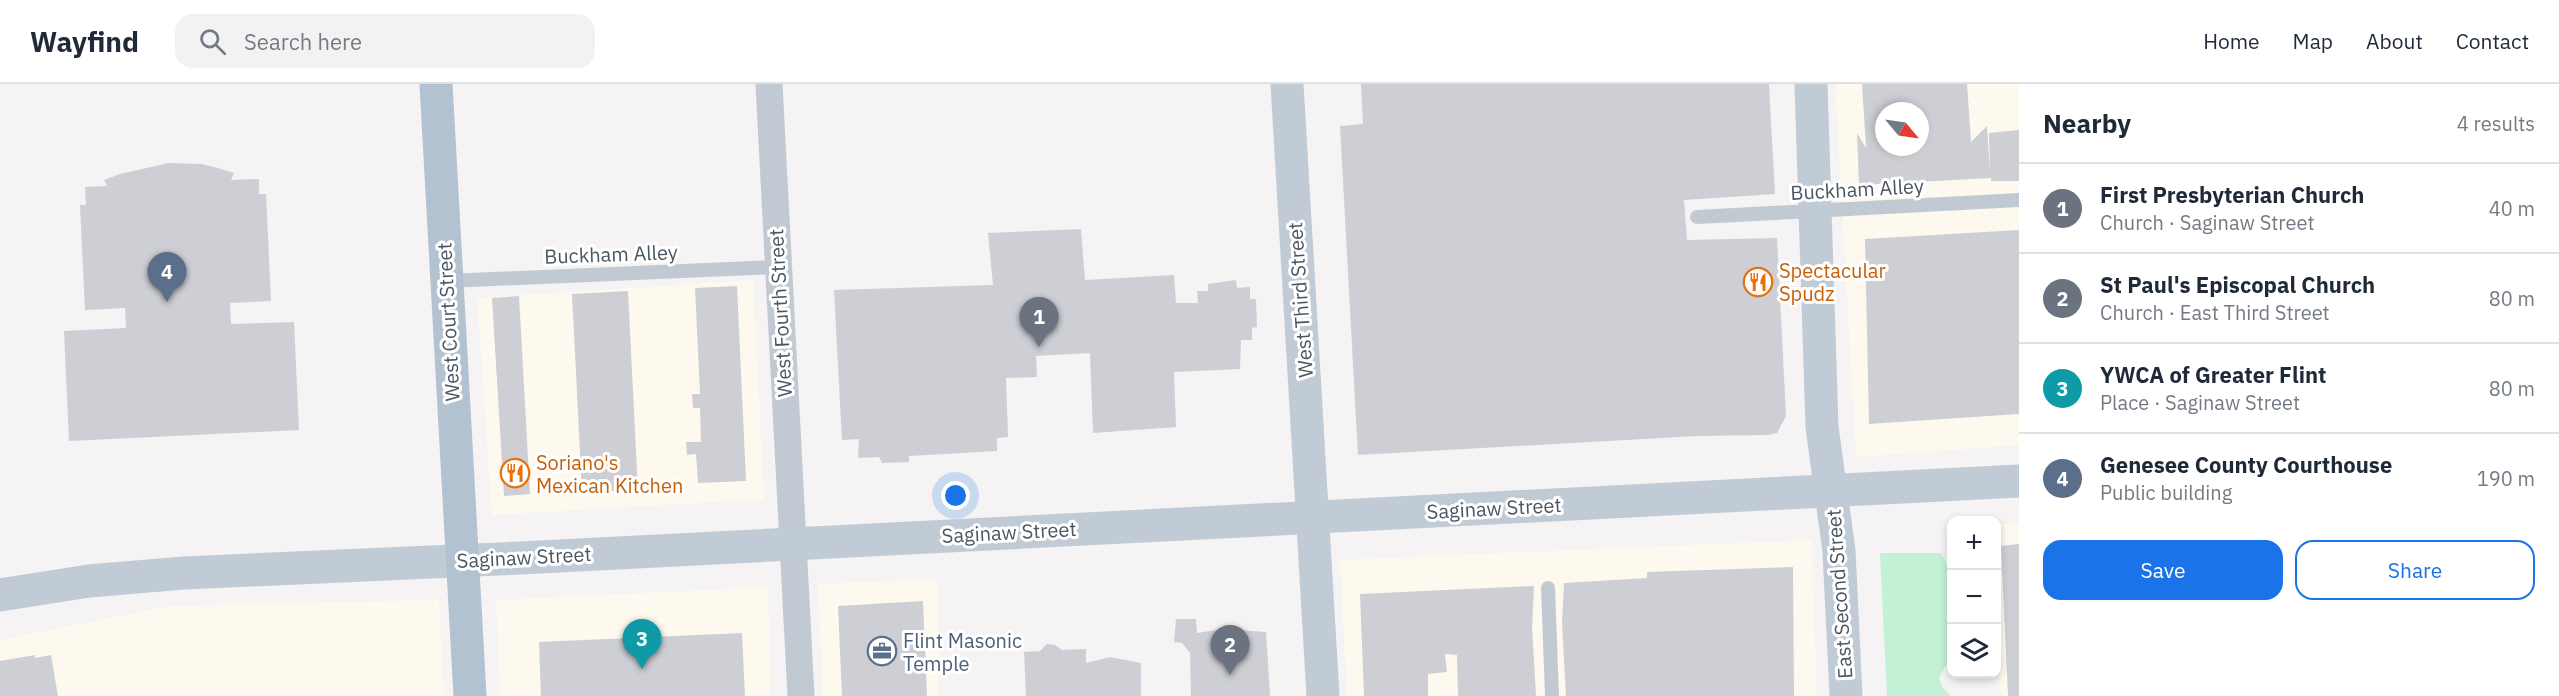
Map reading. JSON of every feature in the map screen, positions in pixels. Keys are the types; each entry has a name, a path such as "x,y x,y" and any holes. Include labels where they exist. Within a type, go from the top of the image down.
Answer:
{"main road":[{"name":"West Court Street","path":"436,84 470,696"},
{"name":"West Third Street","path":"1287,84 1323,696"},
{"name":"East Second Street","path":"1811,84 1822,427 1839,551 1846,696"},
{"name":"Saginaw Street","path":"0,596 118,578 2019,481"}],"street":[{"name":"West Fourth Street","path":"769,84 801,696"}],"lane":[{"name":"Buckham Alley","path":"1696,217 2019,200"},
{"name":"Buckham Alley","path":"446,281 778,267"},
{"path":"1548,588 1552,696"}],"shaded area":[{"path":"1835,84 2019,84 2019,445 1856,457"},
{"path":"753,280 764,499 492,515 477,298"},
{"path":"2019,523 2019,696 2001,696 2001,524"},
{"path":"1811,540 1817,696 1347,696 1340,560"},
{"path":"937,579 939,696 823,696 818,584"},
{"path":"768,587 771,696 500,696 496,600"},
{"path":"439,600 444,696 0,696 0,640 169,606"}],"green space":[{"path":"1880,553 1941,553 1947,564 1947,665 1939,678 1943,688 1951,696 1887,696"}],"building":[{"path":"1361,84 1769,84 1775,194 1684,200 1687,240 1777,238 1786,416 1777,433 1358,455 1340,126 1363,124"},
{"path":"1862,84 1967,84 1971,142 1987,126 1990,172 1989,133 2019,130 2019,181 1991,181 1991,178 1859,185 1857,133 1866,148"},
{"path":"169,163 201,164 218,168 234,173 231,180 259,179 259,194 266,194 271,301 230,303 231,324 294,322 299,430 69,441 64,331 126,328 125,308 85,310 80,205 86,205 85,187 107,186 104,180 120,174"},
{"path":"1081,229 1085,280 1174,275 1176,303 1198,303 1197,291 1208,291 1208,284 1236,280 1237,288 1250,287 1250,299 1256,299 1257,327 1252,328 1252,340 1241,340 1240,369 1174,372 1176,427 1093,433 1090,353 1036,356 1037,377 1006,378 1008,437 997,438 997,451 909,456 909,462 882,463 879,457 858,458 859,439 842,440 834,290 993,285 988,233"},
{"path":"2019,230 2019,414 1869,424 1865,239"},
{"path":"737,286 746,481 698,483 696,454 687,455 686,442 701,442 700,408 693,408 692,394 700,394 695,288"},
{"path":"628,291 638,490 582,493 572,294"},
{"path":"519,296 530,494 504,496 492,298"},
{"path":"2019,544 2019,696 2008,696 2001,546"},
{"path":"1793,567 1794,696 1566,696 1562,623 1564,583 1647,578 1647,572"},
{"path":"1534,586 1532,627 1536,696 1458,696 1457,655 1445,654 1447,672 1428,674 1428,696 1364,696 1360,594"},
{"name":"Flint Masonic Temple","path":"923,601 927,696 842,696 838,606"},
{"path":"1176,619 1196,619 1197,633 1223,629 1266,632 1270,696 1191,696 1190,653 1182,643 1174,642"},
{"path":"742,633 745,696 541,696 539,642"},
{"path":"1047,644 1055,645 1062,650 1086,649 1086,663 1110,657 1141,663 1141,696 1026,696 1024,652 1040,651"},
{"path":"35,655 35,658 51,655 58,696 0,696 0,661"}],"place":[{"name":"Spectacular Spudz","path":"1758,282"},
{"name":"Genesee County Courthouse","path":"167,302"},
{"name":"First Presbyterian Church","path":"1039,347"},
{"name":"Soriano's Mexican Kitchen","path":"515,473"},
{"name":"Flint Masonic Temple","path":"882,651"},
{"name":"YWCA of Greater Flint","path":"642,669"},
{"name":"St Paul's Episcopal Church","path":"1230,675"}]}
